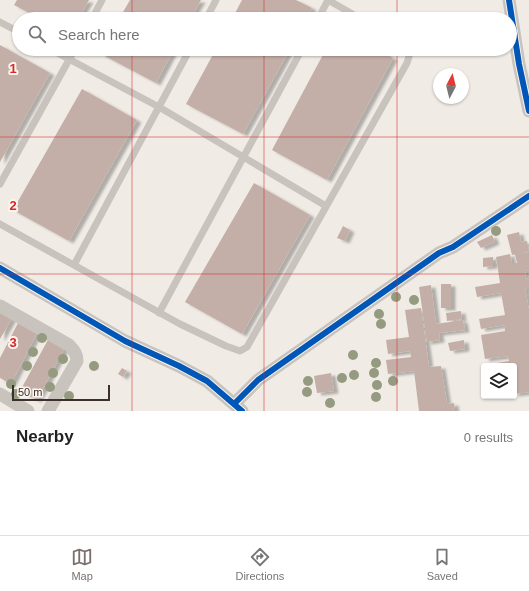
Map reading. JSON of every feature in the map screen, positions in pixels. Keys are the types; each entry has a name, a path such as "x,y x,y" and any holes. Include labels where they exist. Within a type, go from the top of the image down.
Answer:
{"street":[{"path":"509,0 511,12"},
{"path":"517,51 529,111"},
{"path":"0,268 125,341 179,366 207,381 238,407 258,380 439,253 453,247 529,196"},
{"path":"0,306 69,345 75,351 77,361 48,411"},
{"path":"0,394 28,411"}],"lane":[{"path":"96,12 102,0"},
{"path":"210,12 216,0"},
{"path":"322,12 328,0 349,12"},
{"path":"0,22 12,28"},
{"path":"62,56 159,107 326,206"},
{"path":"0,184 71,56"},
{"path":"74,265 186,56"},
{"path":"159,313 298,56"},
{"path":"0,224 159,313 226,346 240,351 247,347 407,63 409,56"}],"building":[{"path":"17,0 89,0 82,12 28,12 14,5"},
{"path":"130,0 201,0 194,12 123,12"},
{"path":"242,0 296,0 312,8 310,12 236,12"},
{"path":"0,45 12,52 12,56 20,56 50,73 0,162"},
{"path":"105,56 170,56 156,83"},
{"path":"212,56 286,56 243,134 186,104"},
{"path":"322,56 389,56 393,58 327,180 272,150"},
{"path":"82,89 137,120 69,241 13,210"},
{"path":"254,183 310,215 242,334 185,302"},
{"path":"343,226 350,230 345,241 337,238"},
{"path":"519,232 521,242 527,241 529,251 512,255 507,235"},
{"path":"492,235 495,242 481,248 477,242"},
{"path":"529,252 529,270 525,271 526,279 529,278 529,289 525,289 529,310 529,392 517,394 517,363 496,363 509,361 508,356 485,359 481,335 505,331 504,325 481,329 479,319 505,315 501,293 477,297 475,287 500,283 496,257 510,254 512,263 517,263 515,254"},
{"path":"493,257 493,266 483,267 483,258"},
{"path":"441,284 451,284 451,308 441,308"},
{"path":"431,285 436,324 463,320 465,330 439,333 440,340 427,342 419,287"},
{"path":"421,308 429,367 441,366 447,404 454,403 455,411 419,411 414,371 388,374 386,360 411,357 410,351 388,354 386,340 409,337 405,310"},
{"path":"461,311 462,319 447,321 446,313"},
{"path":"0,312 12,318 0,339"},
{"path":"19,321 38,331 11,384 0,378 0,358"},
{"path":"49,338 65,347 37,400 20,391"},
{"path":"464,340 465,349 450,351 448,343"},
{"path":"122,368 127,371 123,377 118,374"},
{"path":"331,373 334,391 317,393 314,376"}],"cycle path":[{"path":"509,0 511,12"},
{"path":"517,51 529,111"},
{"path":"234,404 258,380 439,253 453,247 529,196"},
{"path":"0,268 125,341 179,366 207,381 242,411"}]}
